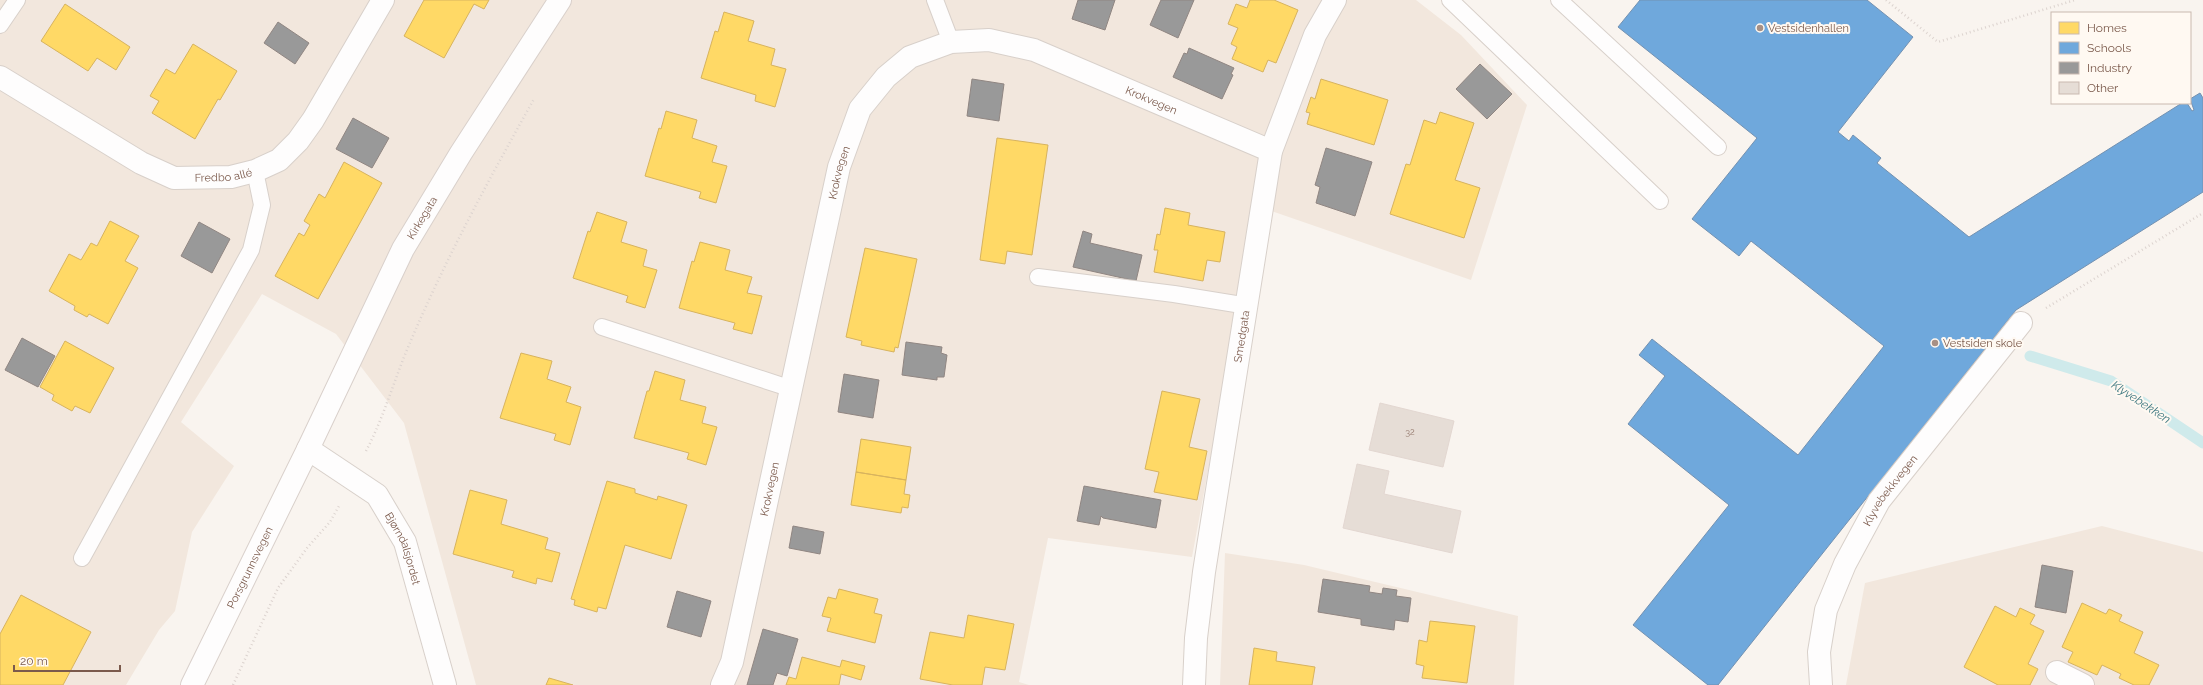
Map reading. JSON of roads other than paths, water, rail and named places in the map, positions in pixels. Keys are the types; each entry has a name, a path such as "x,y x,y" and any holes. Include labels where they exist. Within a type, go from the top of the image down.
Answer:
{"street":[{"name":"Fredbo allé","path":"0,77 142,163 174,178 231,177 255,171 279,160 298,141 313,120 382,0"},
{"name":"Kirkegata","path":"308,449 403,249 461,153 560,0"},
{"name":"Smedgata","path":"1194,685 1196,638 1204,572 1248,306 1271,151 1315,35 1335,0"},
{"name":"Krokvegen","path":"722,685 732,662 839,167 860,109 886,78 910,57 951,42 989,40 1034,50 1271,151"},
{"name":"Klyvebekkvegen","path":"1821,685 1819,652 1826,610 1844,564 1879,501 2021,323"},
{"name":"Bjørndalsjordet","path":"308,449 377,495 405,542 445,685"},
{"name":"Porsgrunnsvegen","path":"192,685 308,449"},
{"path":"2057,672 2083,685"}],"lane":[{"path":"0,25 17,0"},
{"path":"935,0 951,42"},
{"path":"1450,0 1660,201"},
{"path":"1559,0 1718,147"},
{"path":"82,558 251,250 262,205 255,171"},
{"path":"1038,277 1174,294 1248,306"},
{"path":"602,327 792,388"}],"waterway":[{"name":"Klyvebekken","path":"2030,356 2111,381 2203,443"}],"place":[{"name":"Vestsidenhallen","path":"1760,28"},
{"name":"Vestsiden skole","path":"1935,343"}]}
